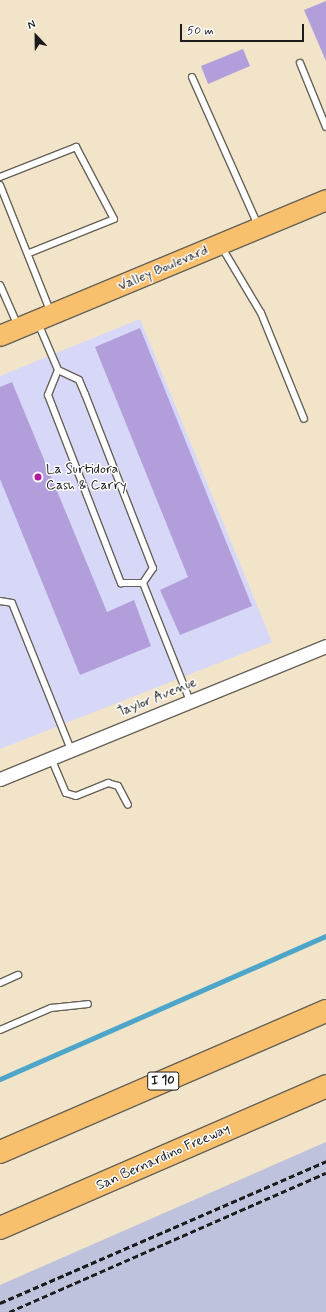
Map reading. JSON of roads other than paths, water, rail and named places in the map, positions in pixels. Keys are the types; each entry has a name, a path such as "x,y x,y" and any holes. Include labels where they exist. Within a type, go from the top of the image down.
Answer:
{"highway":[{"name":"I 10","path":"0,1152 326,1011"},
{"name":"San Bernardino Freeway","path":"0,1228 326,1086"}],"main road":[{"name":"Valley Boulevard","path":"0,336 326,200"}],"street":[{"name":"Taylor Avenue","path":"0,779 326,646"}],"lane":[{"path":"300,62 326,127"},
{"path":"192,77 260,228"},
{"path":"0,178 76,147 114,219 29,253"},
{"path":"0,185 29,253 36,321 58,370 79,380 154,568 143,583"},
{"path":"220,245 261,313 304,419"},
{"path":"0,285 36,321"},
{"path":"58,370 48,395 120,582 143,583"},
{"path":"143,583 190,701"},
{"path":"0,601 12,603 71,750"},
{"path":"51,758 66,794 76,796 108,783 118,786 128,805"},
{"path":"0,983 18,975"},
{"path":"0,1030 51,1008 88,1004"}],"waterway":[{"path":"0,1079 326,936"}],"railway":[{"path":"0,1303 326,1161"},
{"path":"9,1312 326,1173"}],"place":[{"name":"La Surtidora Cash & Carry","path":"38,477"}]}
